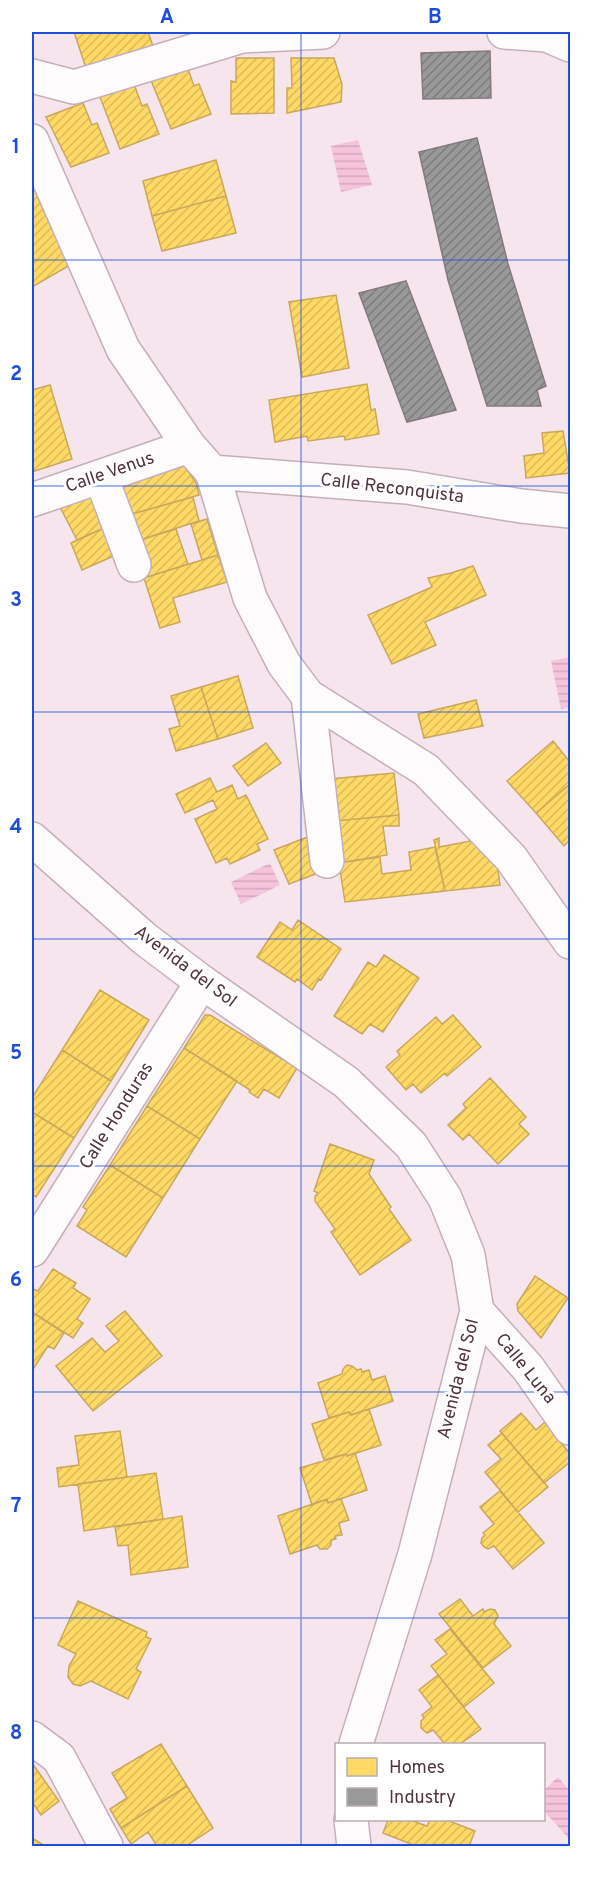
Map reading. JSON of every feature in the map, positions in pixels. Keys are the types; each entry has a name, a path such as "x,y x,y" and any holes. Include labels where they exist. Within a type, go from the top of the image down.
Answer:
{"street":[{"path":"32,76 74,87 242,36 323,32"},
{"path":"504,32 547,35 570,45"},
{"path":"32,141 111,353 212,472 250,598 284,664 308,696 426,770 511,858 570,942"},
{"name":"Calle Venus","path":"32,500 189,446"},
{"name":"Calle Reconquista","path":"212,472 407,487 521,506 570,511"},
{"path":"100,477 134,565"},
{"path":"308,696 327,861"},
{"name":"Avenida del Sol","path":"32,839 145,939 202,982 346,1082 411,1145 445,1198 468,1255 477,1311 415,1554 356,1743"},
{"name":"Calle Honduras","path":"32,1250 202,982"},
{"name":"Calle Luna","path":"477,1311 528,1368 570,1428"},
{"path":"32,1738 59,1758 106,1846"},
{"path":"351,1821 354,1846"}],"shaded area":[{"path":"358,140 372,185 341,192 331,146"},
{"path":"570,657 570,707 561,709 551,661"},
{"path":"270,863 280,885 241,904 231,882"},
{"path":"558,1777 570,1791 570,1840 545,1812 545,1789"}],"building: Homes":[{"path":"74,32 148,32 153,46 86,68"},
{"path":"236,58 274,58 274,113 231,114 231,81 236,82"},
{"path":"291,58 334,58 342,84 341,102 287,113 287,88 292,88"},
{"path":"188,69 194,86 199,84 211,114 171,129 150,78"},
{"path":"134,84 142,106 147,104 159,134 120,149 100,97"},
{"path":"83,103 92,125 97,123 109,153 71,167 46,117"},
{"path":"216,160 226,196 152,216 143,181"},
{"path":"32,186 72,264 32,287"},
{"path":"226,196 236,233 162,251 152,216"},
{"path":"336,295 349,368 302,377 289,302"},
{"path":"367,384 371,410 375,409 379,434 345,440 344,436 308,441 307,436 275,442 269,400"},
{"path":"50,385 72,459 32,472 32,390"},
{"path":"563,431 570,473 526,478 524,456 544,453 542,433"},
{"path":"185,466 196,483 199,495 125,516 116,485"},
{"path":"92,496 106,527 77,540 60,507"},
{"path":"193,497 199,521 133,542 125,516"},
{"path":"207,519 218,555 202,560 191,524"},
{"path":"106,527 118,554 82,570 71,543"},
{"path":"176,529 188,564 144,578 133,542"},
{"path":"218,555 227,582 173,598 180,622 160,628 144,578"},
{"path":"473,566 486,595 425,622 436,645 392,664 368,615 432,587 428,578"},
{"path":"238,676 253,728 218,739 201,687"},
{"path":"201,687 218,739 176,751 169,729 180,726 171,696"},
{"path":"476,700 483,726 424,738 418,714"},
{"path":"553,741 570,762 570,784 536,813 507,781"},
{"path":"266,743 281,763 248,786 233,766"},
{"path":"394,773 399,815 335,821 330,779"},
{"path":"210,778 217,792 232,785 238,799 246,795 268,839 257,844 260,850 230,864 227,858 216,863 195,819 217,809 213,800 185,813 176,794"},
{"path":"570,784 570,840 564,846 536,813"},
{"path":"399,815 399,826 383,826 387,855 339,863 335,821"},
{"path":"460,819 497,863 500,885 445,891 434,840 439,838 439,847 471,841 468,833 463,833"},
{"path":"310,836 318,873 289,884 274,850"},
{"path":"435,847 445,891 345,902 339,863 380,857 382,874 411,870 409,852"},
{"path":"298,920 341,949 312,990 297,979 295,982 257,957 280,922 292,930"},
{"path":"384,955 419,978 383,1032 370,1024 362,1034 334,1016 368,962 376,967"},
{"path":"100,990 149,1020 111,1081 62,1050"},
{"path":"205,1015 210,1015 297,1068 279,1098 264,1089 258,1098 249,1092 250,1090 184,1048"},
{"path":"453,1015 481,1047 447,1076 445,1073 421,1093 413,1084 406,1090 386,1067 400,1055 397,1051 436,1017 442,1024"},
{"path":"184,1048 237,1081 200,1139 147,1106"},
{"path":"62,1050 111,1081 74,1138 32,1112 32,1098"},
{"path":"490,1078 526,1117 519,1124 529,1134 498,1164 469,1134 463,1140 448,1125 466,1108 463,1104"},
{"path":"147,1106 200,1139 163,1198 110,1165"},
{"path":"32,1112 74,1138 36,1197 32,1194"},
{"path":"330,1144 374,1160 369,1174 391,1207 389,1209 411,1240 360,1275 331,1232 335,1229 315,1201 318,1193 314,1191"},
{"path":"110,1165 163,1198 126,1257 77,1226 87,1210 83,1207"},
{"path":"53,1269 76,1283 73,1288 90,1299 77,1319 83,1323 73,1338 32,1312 32,1291 33,1289 38,1291"},
{"path":"535,1276 568,1298 541,1338 518,1311 517,1304"},
{"path":"125,1311 162,1356 93,1411 56,1366 92,1338 105,1352 119,1341 106,1326"},
{"path":"32,1312 64,1333 54,1349 48,1346 32,1371"},
{"path":"347,1365 357,1370 361,1369 362,1372 369,1370 372,1380 385,1376 393,1401 351,1415 349,1412 329,1418 318,1383 342,1374"},
{"path":"369,1409 381,1445 347,1456 346,1454 324,1460 312,1424 349,1412 351,1415"},
{"path":"521,1413 536,1430 545,1422 549,1423 570,1454 570,1462 544,1483 500,1431"},
{"path":"120,1431 127,1477 59,1487 57,1468 79,1465 75,1436"},
{"path":"502,1433 548,1487 518,1512 485,1472 501,1459 488,1445"},
{"path":"355,1453 367,1490 328,1503 327,1499 312,1505 300,1468"},
{"path":"156,1473 163,1519 84,1531 78,1484"},
{"path":"500,1491 544,1543 513,1569 494,1546 488,1549 481,1543 485,1535 483,1533 494,1524 480,1507"},
{"path":"327,1499 328,1503 341,1499 349,1520 339,1523 342,1535 335,1536 336,1539 331,1540 331,1545 327,1549 320,1549 317,1545 290,1554 278,1516"},
{"path":"182,1516 188,1567 131,1575 128,1545 118,1546 115,1527"},
{"path":"460,1599 473,1616 483,1609 484,1612 490,1609 495,1610 498,1616 494,1624 511,1646 483,1668 439,1614"},
{"path":"78,1601 147,1632 146,1637 151,1639 136,1669 141,1672 128,1699 91,1681 80,1686 73,1684 68,1677 69,1666 76,1654 58,1645"},
{"path":"450,1629 494,1683 464,1707 431,1666 447,1654 435,1640"},
{"path":"438,1675 481,1729 461,1743 444,1743 433,1730 427,1733 421,1728 421,1721 424,1718 422,1715 432,1707 419,1690"},
{"path":"161,1744 187,1786 121,1828 110,1809 127,1798 112,1773"},
{"path":"32,1763 59,1801 41,1815 32,1802"},
{"path":"187,1786 213,1828 186,1846 157,1846 148,1832 131,1844 121,1828"},
{"path":"388,1821 413,1821 427,1826 430,1821 449,1821 475,1831 469,1846 416,1846 383,1833"},
{"path":"32,1838 45,1846 32,1846"}],"building: Industry":[{"path":"490,51 491,98 423,99 421,53"},
{"path":"477,138 508,264 546,386 537,390 541,406 487,406 448,280 419,152"},
{"path":"406,281 456,410 407,422 359,293"}]}
